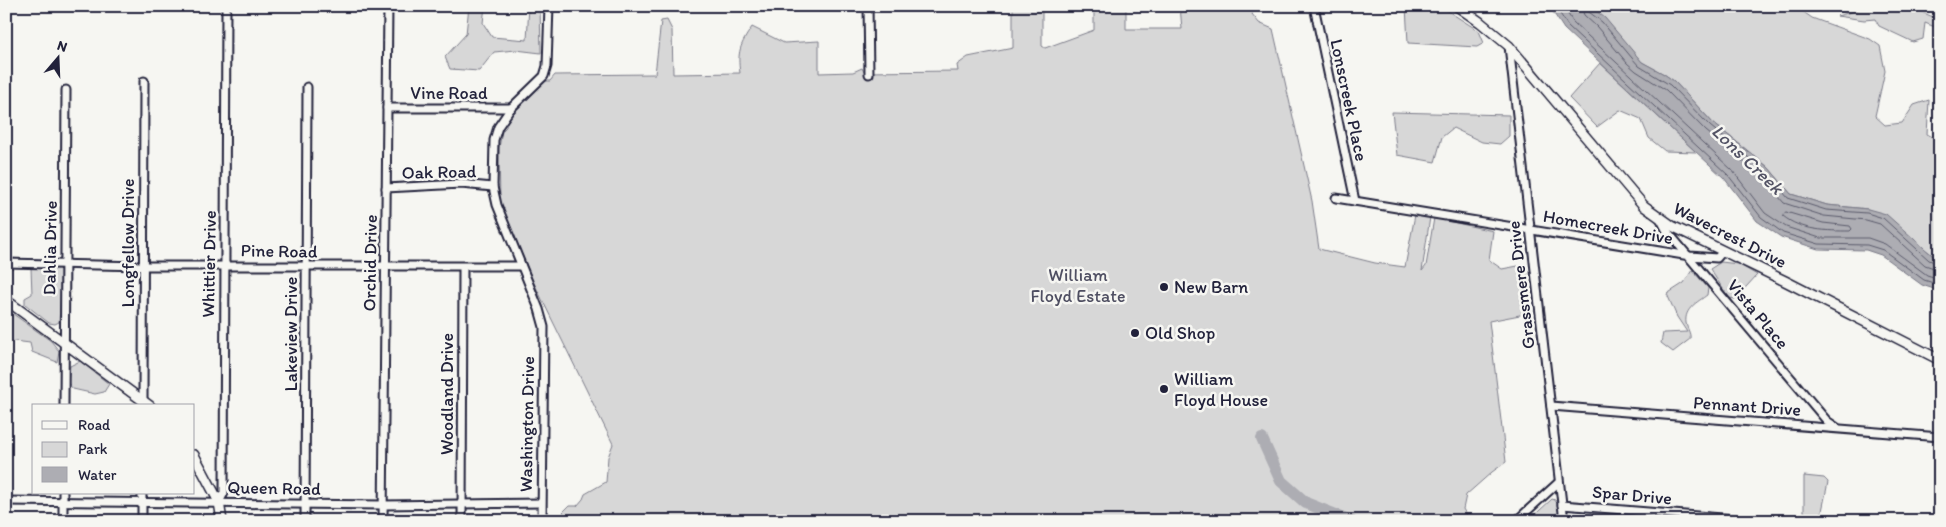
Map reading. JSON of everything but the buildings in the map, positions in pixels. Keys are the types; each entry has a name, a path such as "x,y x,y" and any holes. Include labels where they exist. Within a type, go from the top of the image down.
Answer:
{"street":[{"name":"Whittier Drive","path":"222,521 219,502 224,493 226,6"},
{"name":"Orchid Drive","path":"383,521 388,6"},
{"name":"Washington Drive","path":"542,521 544,327 539,308 497,205 493,187 494,140 498,127 511,108 544,76 548,58 549,6"},
{"path":"868,6 869,74"},
{"name":"Lonscreek Place","path":"1314,6 1355,201"},
{"name":"Wavecrest Drive","path":"1457,6 1509,46 1644,206 1660,218 1672,226 1940,360"},
{"name":"Grassmere Drive","path":"1509,46 1564,521"},
{"name":"Longfellow Drive","path":"144,81 143,266 145,404"},
{"name":"Lakeview Drive","path":"305,521 307,87"},
{"name":"Dahlia Drive","path":"64,404 66,90"},
{"name":"Vine Road","path":"387,108 511,108"},
{"name":"Oak Road","path":"386,188 461,184 493,187"},
{"name":"Homecreek Drive","path":"1336,198 1690,256 1717,258 1723,251"},
{"name":"Vista Place","path":"1660,218 1667,230 1828,421 1836,428"},
{"name":"Pine Road","path":"6,263 143,266 521,266"},
{"name":"Woodland Drive","path":"462,521 463,267"},
{"path":"6,300 145,404"},
{"name":"Pennant Drive","path":"1551,406 1940,437"},
{"path":"195,457 219,502"},
{"path":"1516,521 1559,482"},
{"path":"142,494 142,521"},
{"path":"63,497 63,521"},
{"name":"Queen Road","path":"6,501 63,497 142,502 383,505 541,503"},
{"name":"Spar Drive","path":"1562,505 1759,521"}],"green space":[{"path":"469,6 485,6 483,23 492,37 527,40 529,6 540,6 541,53 516,50 494,52 479,71 450,69 445,57 466,34"},
{"name":"William Floyd Estate","path":"1013,6 1042,6 1042,46 1045,48 1094,30 1094,6 1126,6 1126,29 1182,29 1180,6 1256,6 1252,14 1259,23 1273,29 1312,201 1319,249 1375,263 1405,267 1415,215 1430,217 1422,271 1426,266 1434,218 1493,231 1489,260 1502,269 1518,266 1527,271 1532,307 1530,313 1489,321 1506,462 1466,495 1463,509 1470,521 570,521 563,512 569,506 577,506 585,494 606,482 608,457 613,444 533,281 500,202 499,148 502,131 506,127 507,120 545,81 550,81 555,75 655,74 661,21 667,20 672,30 673,74 740,73 740,49 752,27 784,43 819,41 819,73 853,72 862,68 864,72 958,71 957,65 968,57 1013,48"},
{"path":"1406,6 1440,6 1479,31 1484,43 1477,47 1408,43"},
{"path":"1590,6 1795,6 1812,18 1870,39 1880,46 1885,71 1875,116 1885,125 1902,123 1914,105 1929,100 1927,134 1940,141 1940,260 1868,209 1827,205 1791,194 1768,167 1713,123 1674,81 1642,62"},
{"path":"1862,6 1910,7 1940,20 1940,29 1925,23 1923,39 1913,42 1879,26 1875,19 1864,20 1837,16 1858,10"},
{"path":"1600,63 1696,152 1665,151 1649,138 1641,119 1620,110 1597,127 1569,98"},
{"path":"1392,112 1509,115 1509,136 1500,144 1482,142 1453,128 1442,137 1435,162 1397,155"},
{"path":"1721,262 1738,264 1757,275 1735,299 1729,298 1710,269"},
{"path":"56,267 61,270 62,275 59,322 55,324 49,323 25,304 25,298 32,294 31,268"},
{"path":"1692,270 1708,288 1707,295 1689,309 1686,323 1690,339 1673,352 1661,343 1663,333 1687,332 1677,317 1667,294 1684,283"},
{"path":"6,309 51,341 59,351 57,362 32,352 30,343 6,340"},
{"path":"80,361 109,384 104,392 95,394 73,389 68,383 70,366"},
{"path":"1804,476 1824,478 1828,482 1821,516 1811,517 1804,512"},
{"path":"1552,499 1558,505 1559,521 1528,521"}],"water":[{"name":"Lons Creek","path":"1549,6 1590,6 1605,18 1642,62 1674,81 1713,123 1768,167 1791,194 1827,205 1868,209 1886,214 1940,260 1940,291 1922,285 1881,255 1866,250 1818,249 1781,237 1757,221 1724,178 1564,29"}],"waterway":[{"path":"1262,439 1281,481 1306,503 1351,521"}],"place":[{"name":"New Barn","path":"1164,287"},
{"name":"Old Shop","path":"1135,333"},
{"name":"William Floyd House","path":"1164,389"}]}
